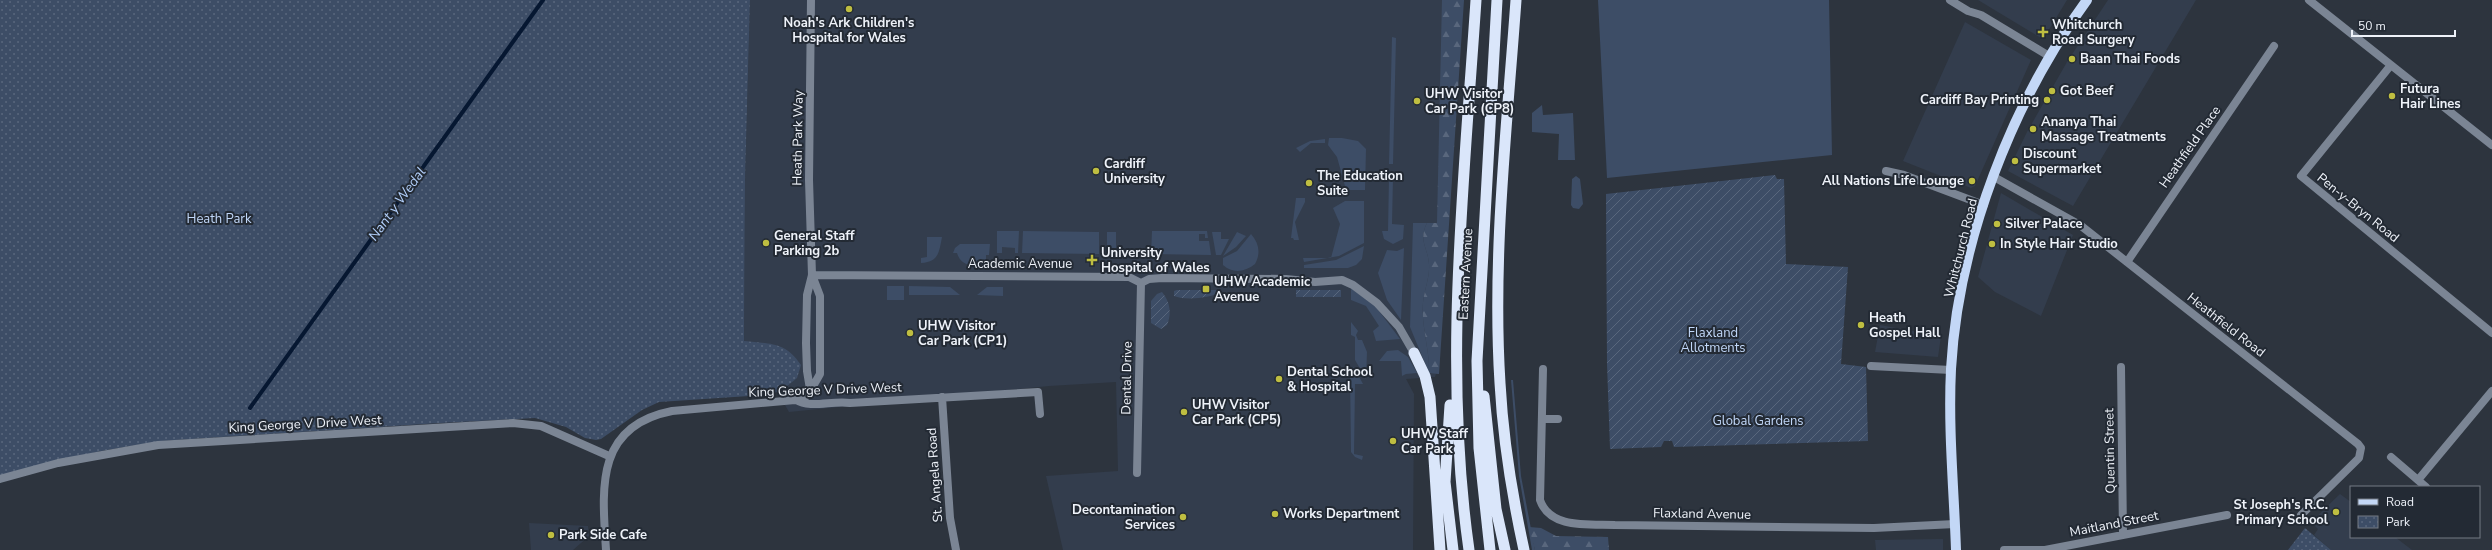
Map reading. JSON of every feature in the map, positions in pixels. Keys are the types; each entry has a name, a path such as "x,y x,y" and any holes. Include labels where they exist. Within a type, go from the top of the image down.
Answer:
{"highway":[{"name":"Eastern Avenue","path":"1469,550 1457,438 1457,325 1476,0"},
{"name":"Eastern Avenue","path":"1490,550 1479,448 1477,325 1497,0"},
{"path":"1516,0 1500,262 1499,345 1505,444 1524,550"},
{"path":"1453,550 1445,482 1457,325"},
{"path":"1477,325 1496,509 1505,550"},
{"path":"1414,353 1425,376 1430,397 1440,550"}],"main road":[{"name":"Whitchurch Road","path":"1956,550 1951,370 1956,320 1964,278 1984,206 2017,119 2049,56 2087,0"}],"street":[{"name":"Heath Park Way","path":"810,389 807,371 807,295 812,275 809,180 811,0"},
{"path":"1950,0 1968,11 1981,15 2049,56"},
{"path":"2309,0 2492,145"},
{"name":"Heathfield Place","path":"2127,262 2274,46"},
{"name":"Pen-y-Bryn Road","path":"2391,65 2301,176 2492,333"},
{"path":"1886,171 1904,175 1984,206"},
{"name":"Heathfield Road","path":"1994,177 2080,225 2362,448 2359,458 2301,515"},
{"name":"Heath Park Way","path":"795,400 803,399 820,374 820,296 812,275"},
{"name":"Academic Avenue","path":"812,275 1129,277 1140,283"},
{"path":"1140,283 1149,279 1162,278 1286,279 1302,282 1342,280 1369,296 1399,327 1414,353"},
{"name":"Dental Drive","path":"1137,473 1140,283"},
{"path":"1871,366 1951,370"},
{"name":"Quentin Street","path":"2121,367 2123,535"},
{"name":"Flaxland Avenue","path":"1543,369 1540,500 1549,515 1562,521 1615,525 1874,528 1955,524"},
{"path":"2418,480 2492,391"},
{"name":"King George V Drive West","path":"606,550 603,492 609,456 625,435 643,420 656,414 707,406 795,400 801,404 837,401 850,403 1038,392 1040,414"},
{"name":"St. Angela Road","path":"942,397 950,518 956,550"},
{"path":"1542,419 1558,418"},
{"name":"King George V Drive West","path":"0,479 72,460 158,445 513,423 541,426 609,456"},
{"path":"2391,457 2425,486"},
{"name":"Maitland Street","path":"2004,550 2045,550 2227,515"}],"shaded area":[{"name":"Cardiff University","path":"750,0 1452,0 1439,374 1436,374 1435,377 1406,379 1414,394 1413,550 1063,550 1046,476 1118,471 1116,382 1049,386 789,412 749,342 744,342 745,181"},
{"path":"1978,0 2067,0 2045,36 2041,38"},
{"path":"2108,0 2196,0 2073,206 2008,171 2027,132 2067,62"},
{"path":"1965,22 2031,60 1975,186 1971,188 1903,161"},
{"path":"2001,193 2073,235 2041,316 1995,292 1978,277"},
{"path":"1880,325 1941,336 1938,357 1875,352"},
{"name":"St Joseph's R.C. Primary School","path":"2340,494 2350,501 2350,538 2396,538 2412,550 2331,550 2314,535 2318,529 2311,522"},
{"path":"529,523 588,526 589,536 573,550 531,550"},
{"path":"1943,539 1943,550 1876,550 1875,540"}],"green space":[{"name":"Heath Park","path":"0,0 750,0 745,181 744,341 776,345 789,352 801,365 797,378 781,391 765,395 659,402 642,410 601,439 596,440 585,438 566,427 535,418 440,423 161,441 101,451 0,476"},
{"path":"1442,0 1464,0 1439,374 1429,373 1423,312 1429,264 1423,234 1427,223 1437,223"},
{"path":"1598,0 1829,0 1832,155 1607,178"},
{"path":"1392,37 1396,38 1393,164 1389,164"},
{"path":"1542,105 1543,115 1573,113 1575,160 1558,160 1559,134 1532,132 1532,113"},
{"path":"1329,138 1342,138 1358,141 1366,149 1365,190 1349,190 1345,186 1337,157 1328,145"},
{"path":"1325,139 1325,143 1311,143 1300,152 1296,148 1310,141"},
{"name":"Flaxland Allotments","path":"1775,175 1777,179 1784,179 1786,264 1848,267 1841,364 1866,367 1868,441 1674,447 1672,441 1664,441 1661,447 1610,449 1607,364 1606,194"},
{"path":"1576,176 1580,179 1583,204 1579,209 1573,208 1571,205 1572,179"},
{"path":"1389,177 1393,177 1392,224 1404,225 1403,239 1393,244 1384,239 1382,231 1388,231"},
{"path":"1296,198 1305,198 1305,202 1295,222 1299,240 1294,240 1291,238"},
{"path":"1345,201 1364,201 1364,243 1339,256 1331,257 1340,224 1333,208"},
{"path":"1413,223 1427,223 1424,229 1423,239 1429,269 1423,312 1429,373 1410,327"},
{"path":"997,231 1019,231 1018,253 1015,253 1015,248 1002,247 1002,253 997,253"},
{"path":"1023,231 1099,232 1099,254 1022,253"},
{"path":"1152,231 1207,231 1208,238 1205,238 1205,234 1199,234 1199,241 1209,241 1211,255 1151,254"},
{"path":"1107,232 1116,232 1116,250 1142,250 1142,255 1107,254"},
{"path":"1212,232 1221,232 1221,239 1229,239 1221,255 1216,255"},
{"path":"1237,232 1246,236 1236,247 1223,256"},
{"path":"1251,234 1256,241 1258,248 1258,256 1255,264 1247,269 1239,271 1231,270 1223,265 1223,258 1237,251"},
{"path":"927,237 942,237 939,252 931,261 921,263 921,258 927,257"},
{"path":"960,244 990,244 989,255 986,255 986,260 980,265 973,266 966,264 960,260 957,253 953,253 955,248"},
{"path":"1364,246 1362,259 1356,265 1348,268 1304,268 1304,265 1336,260"},
{"path":"1404,248 1401,320 1387,300 1378,273 1387,250 1397,251"},
{"path":"1303,258 1327,258 1304,262"},
{"path":"887,286 904,286 904,300 887,300"},
{"path":"909,286 950,287 960,295 909,295"},
{"path":"987,287 1003,287 1003,296 977,295"},
{"path":"1351,288 1376,307 1400,339 1376,341 1373,331 1379,326 1366,306 1351,300"},
{"path":"1296,290 1341,290 1341,297 1296,297"},
{"path":"1174,291 1222,291 1206,297 1179,298 1174,296"},
{"path":"1162,292 1167,300 1170,312 1167,325 1161,329 1151,323 1151,301 1157,294"},
{"path":"1351,322 1358,331 1356,335 1358,340 1362,340 1367,352 1366,379 1355,360 1355,337 1351,335"},
{"path":"1398,350 1408,357 1417,373 1402,376 1401,361 1379,361 1387,351"},
{"path":"1354,367 1363,384 1355,384 1354,454 1363,456 1362,460 1355,457 1351,452 1350,371"},
{"path":"1511,380 1513,380 1521,476 1535,550 1532,550 1519,476"},
{"path":"1529,527 1541,528 1556,536 1608,537 1609,550 1535,550"},
{"path":"2305,528 2331,550 2288,550"}],"waterway":[{"name":"Nant y Wedal","path":"250,408 543,0"}],"place":[{"name":"Noah's Ark Children's Hospital for Wales","path":"849,9"},
{"name":"Whitchurch Road Surgery","path":"2043,32"},
{"name":"Baan Thai Foods","path":"2072,59"},
{"name":"Got Beef","path":"2052,91"},
{"name":"Futura Hair Lines","path":"2392,96"},
{"name":"Cardiff Bay Printing","path":"2047,100"},
{"name":"UHW Visitor Car Park (CP8)","path":"1417,101"},
{"name":"Ananya Thai Massage Treatments","path":"2033,129"},
{"name":"Discount Supermarket","path":"2015,161"},
{"name":"Cardiff University","path":"1096,171"},
{"name":"All Nations Life Lounge","path":"1972,181"},
{"name":"The Education Suite","path":"1309,183"},
{"name":"Silver Palace","path":"1997,224"},
{"name":"General Staff Parking 2b","path":"766,243"},
{"name":"In Style Hair Studio","path":"1992,244"},
{"name":"University Hospital of Wales","path":"1092,260"},
{"name":"UHW Academic Avenue","path":"1206,289"},
{"name":"Heath Gospel Hall","path":"1861,325"},
{"name":"UHW Visitor Car Park (CP1)","path":"910,333"},
{"name":"Dental School & Hospital","path":"1279,379"},
{"name":"UHW Visitor Car Park (CP5)","path":"1184,412"},
{"name":"UHW Staff Car Park","path":"1393,441"},
{"name":"St Joseph's R.C. Primary School","path":"2336,512"},
{"name":"Works Department","path":"1275,514"},
{"name":"Decontamination Services","path":"1183,517"},
{"name":"Park Side Cafe","path":"551,535"}],"park label":[{"name":"Global Gardens","path":"1758,421"}]}
